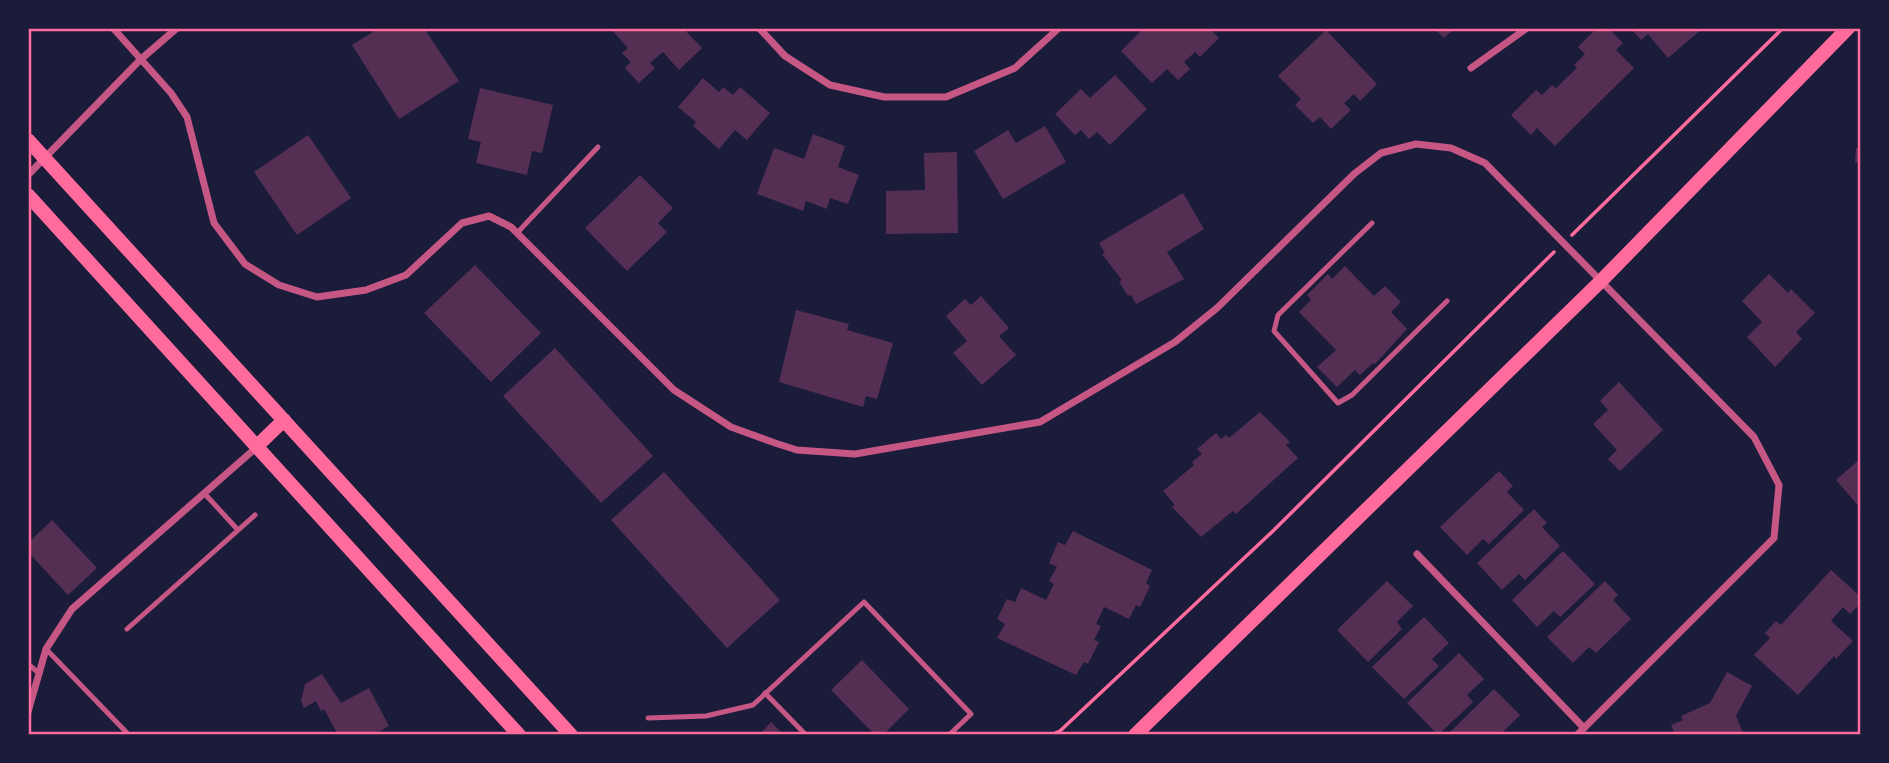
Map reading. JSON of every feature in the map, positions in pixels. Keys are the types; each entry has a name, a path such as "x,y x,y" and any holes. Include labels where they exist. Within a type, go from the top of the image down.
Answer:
{"main road":[{"path":"1135,735 1602,279 1848,28"},
{"path":"28,140 571,735"},
{"path":"28,195 519,735"},
{"path":"257,446 284,420"}],"street":[{"path":"113,28 171,93 187,117 214,223 245,264 279,285 317,297 366,290 406,275 462,223 489,216 517,233 674,390 731,427 797,450 856,454 1040,422 1175,342 1217,308 1354,174 1381,153 1416,144 1451,148 1485,163 1602,279 1754,437 1779,485 1774,538 1577,735"},
{"path":"28,175 140,60 177,28"},
{"path":"759,28 785,56 830,85 884,97 946,97 1015,68 1059,28"},
{"path":"1471,68 1527,28"},
{"path":"28,712 46,649 72,609 257,446"},
{"path":"1417,554 1584,728"}],"lane":[{"path":"517,233 598,147"},
{"path":"1372,223 1278,315 1274,331 1338,403 1352,395 1447,301"},
{"path":"204,493 238,530"},
{"path":"127,629 255,515"},
{"path":"648,718 706,716 752,705 864,602 971,714 949,735"},
{"path":"46,649 129,735"},
{"path":"28,664 40,674"},
{"path":"765,693 806,735"}],"path":[{"path":"1051,735 1060,731 1274,530 1783,28"}],"building":[{"path":"379,28 424,28 459,81 399,119 352,45"},
{"path":"610,28 683,28 702,48 679,70 663,52 650,63 655,68 639,83 625,68 631,62 622,53 628,48"},
{"path":"1144,28 1209,28 1219,38 1200,57 1195,52 1184,62 1190,69 1178,80 1167,69 1152,83 1121,51"},
{"path":"1434,28 1455,28 1444,38"},
{"path":"1597,28 1608,28 1623,43 1616,50 1634,68 1555,146 1537,128 1531,135 1511,115 1536,90 1542,95 1552,85 1556,88 1577,68 1574,65 1585,54 1578,47"},
{"path":"1630,28 1703,28 1668,58 1648,34 1641,40"},
{"path":"1326,30 1377,84 1360,101 1354,94 1344,103 1351,110 1331,129 1320,117 1313,123 1295,105 1301,99 1278,76"},
{"path":"1115,75 1147,109 1110,145 1097,132 1089,139 1081,130 1075,135 1055,114 1081,89 1090,98"},
{"path":"703,78 719,92 723,87 733,95 740,87 770,113 747,140 735,130 719,149 693,126 696,122 678,107"},
{"path":"480,88 553,105 542,153 532,151 527,175 476,163 481,142 468,139"},
{"path":"1045,126 1066,162 1003,199 974,151 1008,130 1016,143"},
{"path":"813,134 845,146 838,167 859,175 848,204 830,198 827,209 806,201 803,211 757,194 774,148 804,159"},
{"path":"308,135 351,198 297,235 254,172"},
{"path":"1856,148 1861,148 1861,163 1855,163"},
{"path":"957,152 958,233 886,234 886,191 925,190 924,153"},
{"path":"640,175 673,208 658,223 667,232 627,271 585,228"},
{"path":"1183,193 1204,229 1167,252 1184,279 1136,304 1131,295 1128,296 1119,282 1122,280 1102,254 1105,253 1099,243"},
{"path":"475,265 541,333 491,382 424,313"},
{"path":"1345,266 1374,296 1385,286 1401,302 1391,312 1407,329 1375,364 1360,375 1355,370 1337,387 1317,367 1336,350 1299,312 1311,300 1307,295 1328,274 1332,279"},
{"path":"1769,274 1788,293 1791,289 1815,313 1796,332 1802,339 1775,367 1747,337 1762,322 1742,301"},
{"path":"981,296 1009,328 999,336 1016,355 982,385 953,353 967,341 946,316 965,299 971,305"},
{"path":"796,310 849,324 847,330 893,343 877,399 866,396 863,407 779,382"},
{"path":"555,348 653,456 601,503 503,396"},
{"path":"1619,382 1663,430 1620,471 1608,459 1617,450 1593,424 1608,410 1600,401"},
{"path":"1260,412 1290,442 1286,445 1298,458 1236,514 1233,511 1201,537 1172,507 1175,505 1163,491 1194,465 1192,462 1202,454 1197,449 1216,433 1221,439 1226,435 1229,438"},
{"path":"1861,458 1861,509 1836,480"},
{"path":"1499,471 1513,486 1507,492 1524,510 1489,544 1483,539 1467,555 1440,527"},
{"path":"664,472 780,600 727,648 611,520"},
{"path":"1534,509 1547,523 1542,527 1560,546 1525,580 1519,574 1502,590 1477,563"},
{"path":"52,520 97,568 68,595 28,552 28,543"},
{"path":"1073,531 1152,570 1146,583 1150,586 1140,607 1136,605 1129,619 1104,607 1096,624 1101,626 1094,640 1099,642 1088,664 1084,662 1076,675 997,638 1005,624 997,619 1007,599 1015,602 1021,588 1046,600 1054,584 1049,581 1057,567 1049,563 1058,542 1065,545"},
{"path":"1563,551 1595,584 1560,617 1554,611 1537,627 1512,600"},
{"path":"1831,570 1861,597 1861,603 1850,614 1843,607 1831,621 1853,641 1836,659 1834,656 1798,695 1754,655 1770,638 1765,633 1776,621 1781,625"},
{"path":"1387,581 1413,606 1397,622 1402,629 1368,662 1337,630"},
{"path":"1605,581 1618,595 1613,600 1631,619 1596,653 1589,647 1573,663 1547,637"},
{"path":"1424,617 1449,643 1432,659 1439,666 1404,699 1372,667"},
{"path":"1459,653 1484,679 1467,695 1473,702 1438,735 1407,703"},
{"path":"862,660 909,709 883,735 875,735 831,690"},
{"path":"1727,672 1752,686 1736,716 1744,735 1675,735 1671,725 1683,720 1681,716 1710,703"},
{"path":"322,674 341,703 369,688 389,726 374,735 338,735 324,709 321,711 316,701 304,708 301,701 305,684"},
{"path":"1494,689 1520,715 1503,732 1506,735 1447,735"},
{"path":"771,722 784,735 759,735"}]}
